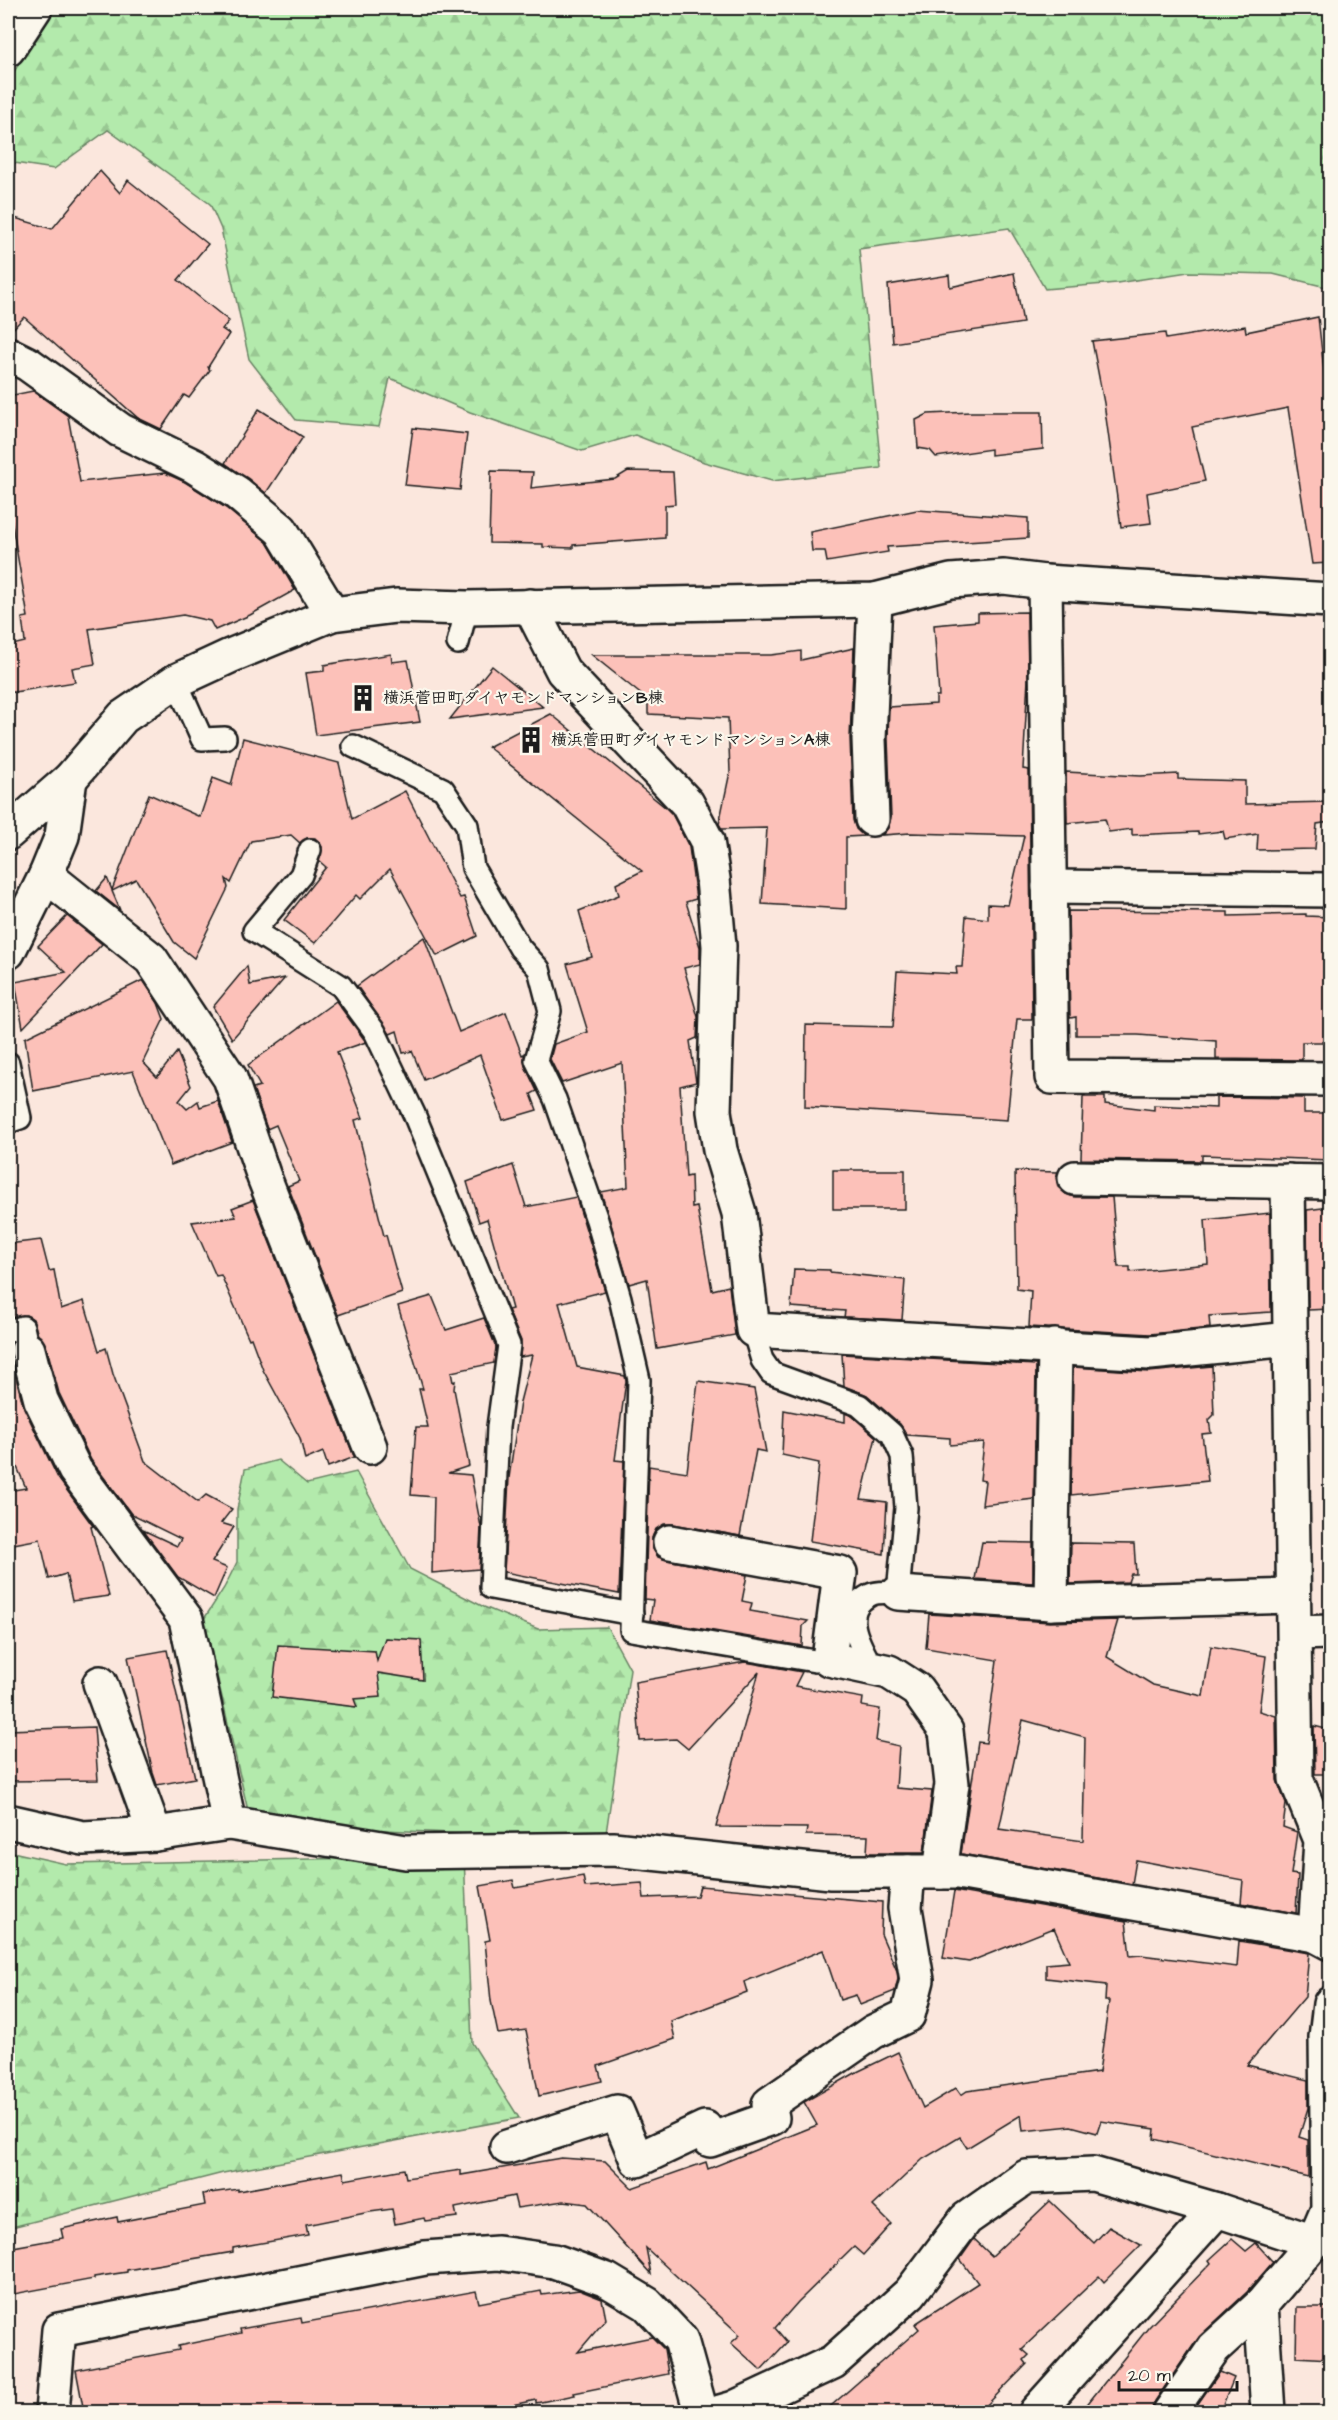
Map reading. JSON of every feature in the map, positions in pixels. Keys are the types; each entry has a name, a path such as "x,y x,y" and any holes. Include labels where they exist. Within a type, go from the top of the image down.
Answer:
{"street":[{"path":"8,49 35,8"},
{"path":"8,354 28,364 120,430 194,466 237,493 281,530 332,614"},
{"path":"8,833 70,778 123,717 176,681 332,614 396,606 467,608 875,600 951,581 1004,577 1045,582 1330,600"},
{"path":"1045,582 1052,1077 1330,1079"},
{"path":"872,819 869,739 875,600"},
{"path":"530,606 563,671 687,803 707,841 714,879 719,946 712,982 714,1111 720,1150 739,1213 753,1330 1150,1353 1290,1339"},
{"path":"8,952 62,836 70,778"},
{"path":"46,874 151,959 230,1078 264,1177 370,1447"},
{"path":"1049,887 1330,890"},
{"path":"1076,1178 1330,1182"},
{"path":"8,1821 83,1838 156,1834 229,1823 406,1852 613,1849 831,1872 958,1872 1323,1939 1321,1840 1296,1779 1296,1633 1293,1596 1287,1181"},
{"path":"18,1341 41,1400 75,1470 186,1619 229,1823"},
{"path":"1051,1603 1055,1346"},
{"path":"670,1542 840,1573 829,1659 890,1672 917,1690 946,1731 952,1784 940,1872"},
{"path":"898,1593 1051,1603 1293,1596"},
{"path":"1296,1633 1330,1632"},
{"path":"100,1683 156,1834"},
{"path":"507,2146 617,2112 637,2160 705,2128 710,2140 772,2118 769,2104 873,2032 908,2015 917,1980 905,1908 908,1872"},
{"path":"1170,2412 1214,2348 1261,2305 1314,2242 1328,2209 1326,2037 1330,2004"},
{"path":"720,2412 734,2408 833,2362 910,2293 966,2218 1026,2177 1093,2174 1217,2210 1314,2242"},
{"path":"1036,2412 1217,2210"},
{"path":"52,2412 59,2330 425,2258 498,2253 554,2261 607,2280 647,2304 681,2340 701,2412"},
{"path":"1261,2305 1268,2412"}],"lane":[{"path":"458,643 467,608"},
{"path":"176,681 202,739 225,738"},
{"path":"352,746 443,789 467,825 473,868 520,948 539,969 550,1011 536,1060 555,1099 597,1220 620,1299 639,1380 631,1630 815,1661 829,1659"},
{"path":"310,850 301,875 254,931 341,986 375,1032 414,1114 509,1345 498,1427 491,1588 632,1614"},
{"path":"8,1063 20,1118 8,1122"},
{"path":"753,1330 762,1360 771,1373 859,1405 892,1434 902,1456 906,1508 898,1593 872,1594 857,1605 854,1617 854,1629 873,1669"}],"green space":[{"path":"54,8 1330,8 1330,288 1273,274 1188,272 1117,283 1045,289 1009,228 859,249 881,468 772,481 704,462 635,435 582,451 470,412 390,378 379,427 296,420 249,359 221,229 210,204 108,130 54,169 8,162 8,81"},
{"path":"278,1460 307,1484 356,1472 410,1569 484,1607 538,1629 607,1627 630,1669 605,1840 251,1824 204,1619 237,1562 237,1509 245,1469"},
{"path":"8,1851 66,1864 464,1856 472,2043 519,2118 223,2173 8,2228"}],"building":[{"path":"100,171 120,193 128,180 208,244 178,280 229,321 222,329 229,334 208,367 210,370 189,398 184,395 161,429 138,418 24,317 8,334 8,216 52,229"},
{"path":"1014,273 1023,323 893,343 888,285 949,275 950,287"},
{"path":"1318,317 1330,424 1330,563 1312,564 1288,408 1192,427 1205,481 1147,493 1151,523 1121,527 1104,403 1092,341 1165,333 1166,339 1245,326 1246,332"},
{"path":"33,391 68,416 80,482 165,473 185,482 226,508 267,542 295,590 250,615 215,630 210,621 183,615 89,629 95,664 72,668 75,682 8,693 8,646 25,642 22,618 28,617 8,501 8,396"},
{"path":"259,409 303,437 266,493 225,463"},
{"path":"1042,412 1043,449 991,455 991,449 936,457 930,450 918,448 916,420 928,414"},
{"path":"413,428 467,434 460,490 405,485"},
{"path":"491,471 533,472 531,488 615,479 628,471 673,472 675,504 665,505 665,538 573,545 573,548 543,547 543,544 489,543"},
{"path":"917,510 1028,518 1028,538 887,547 888,552 827,562 825,551 812,551 810,532"},
{"path":"1027,612 1028,679 1023,769 1029,770 1032,1019 1017,1019 1007,1120 805,1107 806,1025 893,1027 897,971 957,974 956,967 962,967 966,916 988,919 988,904 1008,905 1024,836 910,833 882,835 888,828 891,818 889,707 936,704 936,696 939,696 934,625 978,621 978,613"},
{"path":"854,648 850,738 853,820 856,829 864,836 846,837 846,909 762,904 767,828 722,829 719,824 730,772 728,718 648,714 648,700 592,655 771,655 801,651 801,660"},
{"name":"横浜菅田町ダイヤモンドマンションB棟","path":"391,654 392,662 408,660 420,722 316,735 306,673 324,671 324,665"},
{"path":"492,666 543,707 450,719"},
{"path":"551,714 666,808 672,814 689,847 696,899 686,902 700,947 700,964 684,968 698,1017 697,1038 690,1041 696,1082 680,1086 686,1177 691,1176 692,1208 697,1207 712,1290 729,1286 735,1335 657,1349 647,1279 629,1284 601,1192 628,1187 622,1063 562,1083 550,1059 554,1044 588,1032 567,964 592,957 579,911 619,895 616,884 642,871 488,747"},
{"path":"243,738 339,763 352,819 405,791 460,898 464,897 477,936 437,956 390,869 360,899 356,895 315,943 284,920 326,867 319,861 322,847 315,838 307,838 300,843 291,835 251,841 231,883 226,879 228,888 194,958 174,942 136,879 112,891 120,910 96,891 107,878 112,890 149,794 200,817 213,778 231,785"},
{"path":"1066,772 1140,776 1178,774 1178,779 1245,781 1245,804 1330,802 1330,822 1317,824 1315,849 1257,850 1258,834 1225,839 1223,831 1198,834 1198,832 1132,835 1132,829 1109,832 1105,819 1067,823"},
{"path":"1068,911 1228,912 1228,916 1306,914 1306,916 1330,917 1330,1042 1302,1042 1302,1060 1216,1059 1216,1041 1138,1035 1076,1035 1076,1017 1070,1018"},
{"path":"67,916 102,944 23,1028 15,982 66,972 38,946"},
{"path":"424,937 459,1032 506,1012 522,1055 524,1054 525,1066 537,1091 531,1094 537,1110 503,1120 480,1055 424,1080 412,1051 403,1053 397,1031 390,1034 357,986"},
{"path":"247,966 250,985 285,978 232,1039 213,1007"},
{"path":"143,980 158,1003 164,1019 143,1062 157,1077 177,1052 191,1086 179,1101 187,1109 198,1101 200,1107 218,1101 232,1142 171,1165 133,1071 33,1091 25,1038"},
{"path":"336,1001 366,1042 337,1052 363,1118 355,1120 384,1236 386,1235 402,1293 338,1315 288,1186 299,1181 276,1125 267,1129 253,1088 260,1086 248,1065"},
{"path":"1083,1097 1105,1097 1105,1104 1154,1110 1154,1105 1216,1108 1216,1097 1304,1098 1304,1113 1330,1113 1330,1160 1202,1155 1202,1161 1081,1159"},
{"path":"513,1165 526,1207 576,1197 605,1291 559,1303 577,1367 625,1376 615,1460 624,1461 619,1594 504,1572 509,1478 520,1402 532,1355 520,1357 521,1341 508,1310 512,1309 487,1219 479,1222 467,1182"},
{"path":"833,1170 905,1170 905,1209 833,1209"},
{"path":"1015,1171 1058,1172 1056,1178 1058,1187 1066,1194 1075,1197 1112,1197 1118,1267 1130,1267 1130,1272 1208,1264 1205,1220 1270,1213 1271,1312 1209,1316 1210,1328 1150,1334 1029,1327 1031,1291 1017,1289"},
{"path":"253,1200 355,1457 328,1467 323,1452 305,1460 300,1438 263,1370 251,1338 249,1339 221,1275 216,1276 192,1222 236,1217 232,1208"},
{"path":"1330,1207 1330,1309 1308,1310 1307,1210"},
{"path":"41,1240 49,1271 54,1270 61,1309 84,1301 99,1351 106,1348 113,1374 145,1461 198,1502 206,1495 232,1509 221,1523 234,1527 212,1562 227,1568 214,1598 178,1577 143,1530 177,1546 181,1539 132,1515 91,1460 59,1393 46,1345 38,1335 33,1319 26,1315 8,1318 8,1244"},
{"path":"794,1269 830,1270 830,1272 905,1280 902,1320 844,1317 845,1311 791,1307"},
{"path":"432,1296 446,1330 484,1318 496,1347 494,1363 451,1372 453,1382 455,1381 454,1389 469,1466 448,1473 471,1475 481,1527 479,1569 432,1573 434,1497 411,1495 416,1427 428,1427 419,1389 423,1389 398,1306"},
{"path":"8,1343 11,1343 10,1355 24,1408 58,1478 93,1526 91,1527 109,1596 72,1601 66,1574 49,1579 40,1539 8,1545 8,1491 26,1488 8,1446"},
{"path":"842,1354 1036,1365 1034,1499 982,1505 985,1481 980,1480 984,1442 950,1445 950,1438 907,1435 900,1424 867,1395 844,1386"},
{"path":"1212,1366 1214,1415 1209,1420 1211,1433 1202,1434 1208,1481 1071,1495 1073,1367 1149,1372"},
{"path":"698,1381 754,1389 766,1452 756,1450 740,1536 664,1524 656,1529 652,1538 653,1549 658,1557 667,1560 747,1575 742,1601 752,1603 750,1611 808,1621 803,1626 802,1646 650,1620 653,1600 645,1599 649,1466 687,1472"},
{"path":"784,1410 845,1422 845,1413 852,1416 876,1437 861,1499 887,1502 884,1554 810,1541 819,1463 782,1455"},
{"path":"982,1542 1033,1543 1033,1583 975,1579"},
{"path":"1071,1543 1134,1544 1136,1574 1131,1574 1128,1582 1070,1584"},
{"path":"929,1614 1050,1622 1118,1620 1107,1657 1153,1685 1203,1696 1211,1646 1266,1656 1259,1711 1276,1716 1277,1780 1286,1804 1283,1827 1297,1832 1291,1874 1298,1875 1296,1913 1241,1903 1243,1880 1136,1860 1132,1884 961,1854 978,1742 986,1743 997,1660 926,1648","holes":["1023,1720 1085,1737 1083,1841 999,1829"]},
{"path":"385,1638 421,1640 423,1680 378,1673 381,1697 354,1699 357,1707 272,1697 278,1645 375,1651 377,1661"},
{"path":"167,1650 195,1778 157,1785 128,1657"},
{"path":"745,1662 802,1672 795,1686 863,1698 862,1706 880,1709 876,1741 899,1746 896,1788 932,1791 924,1853 867,1853 868,1836 806,1835 807,1828 716,1827 759,1672 688,1749 676,1739 640,1741 635,1682"},
{"path":"1314,1726 1330,1730 1330,1774 1315,1774"},
{"path":"94,1727 98,1780 8,1781 8,1730"},
{"path":"583,1876 585,1887 642,1883 644,1898 697,1896 700,1886 882,1902 881,1934 897,1971 895,1991 860,2005 856,1995 840,2000 823,1950 744,1982 747,1992 671,2021 675,2039 598,2066 602,2081 539,2096 526,2030 498,2034 491,2001 485,1941 490,1940 480,1886 513,1880 515,1888"},
{"path":"954,1891 1126,1921 1130,1956 1141,1955 1237,1967 1239,1941 1309,1953 1305,1997 1247,2065 1308,2080 1308,2108 1299,2137 1308,2140 1308,2177 1154,2139 1155,2129 1101,2121 1097,2133 1071,2126 1023,2131 1021,2115 967,2148 960,2137 923,2159 873,2206 891,2224 863,2255 854,2247 798,2302 775,2328 787,2342 761,2370 731,2343 740,2335 646,2248 651,2274 587,2204 564,2201 517,2208 514,2196 455,2208 457,2217 425,2221 424,2218 395,2224 392,2209 370,2212 306,2225 308,2235 233,2248 233,2252 127,2270 127,2272 14,2294 8,2264 8,2248 63,2238 61,2229 117,2217 118,2222 205,2205 203,2194 238,2189 238,2191 343,2172 345,2180 404,2169 406,2178 461,2170 461,2175 561,2158 605,2161 632,2188 706,2162 708,2169 817,2125 804,2102 898,2052 923,2108 956,2088 961,2095 967,2091 1099,2072 1109,2001 1105,2001 1106,1985 1046,1978 1046,1964 1069,1962 1054,1928 969,1962 943,1958"},
{"path":"1050,2201 1094,2243 1109,2227 1141,2245 1104,2282 1099,2276 1022,2349 1029,2355 1024,2360 1027,2364 980,2412 824,2412 919,2329 915,2324 978,2283 960,2259 974,2239 992,2256"},
{"path":"1232,2239 1246,2251 1256,2243 1273,2262 1247,2292 1199,2337 1155,2401 1152,2412 1081,2412 1148,2328 1211,2263 1209,2260"},
{"path":"579,2290 602,2299 606,2319 578,2352 652,2337 664,2349 668,2374 536,2403 536,2400 478,2412 84,2412 76,2370 179,2350 178,2346 241,2333 240,2329 301,2318 302,2323 476,2291 479,2303 541,2291 542,2295"},
{"path":"1297,2307 1330,2307 1330,2359 1296,2357"},
{"path":"1220,2372 1234,2378 1220,2412 1192,2412"}],"place":[{"name":"横浜菅田町ダイヤモンドマンションB棟","path":"363,698"},
{"name":"横浜菅田町ダイヤモンドマンションA棟","path":"531,740"}]}
